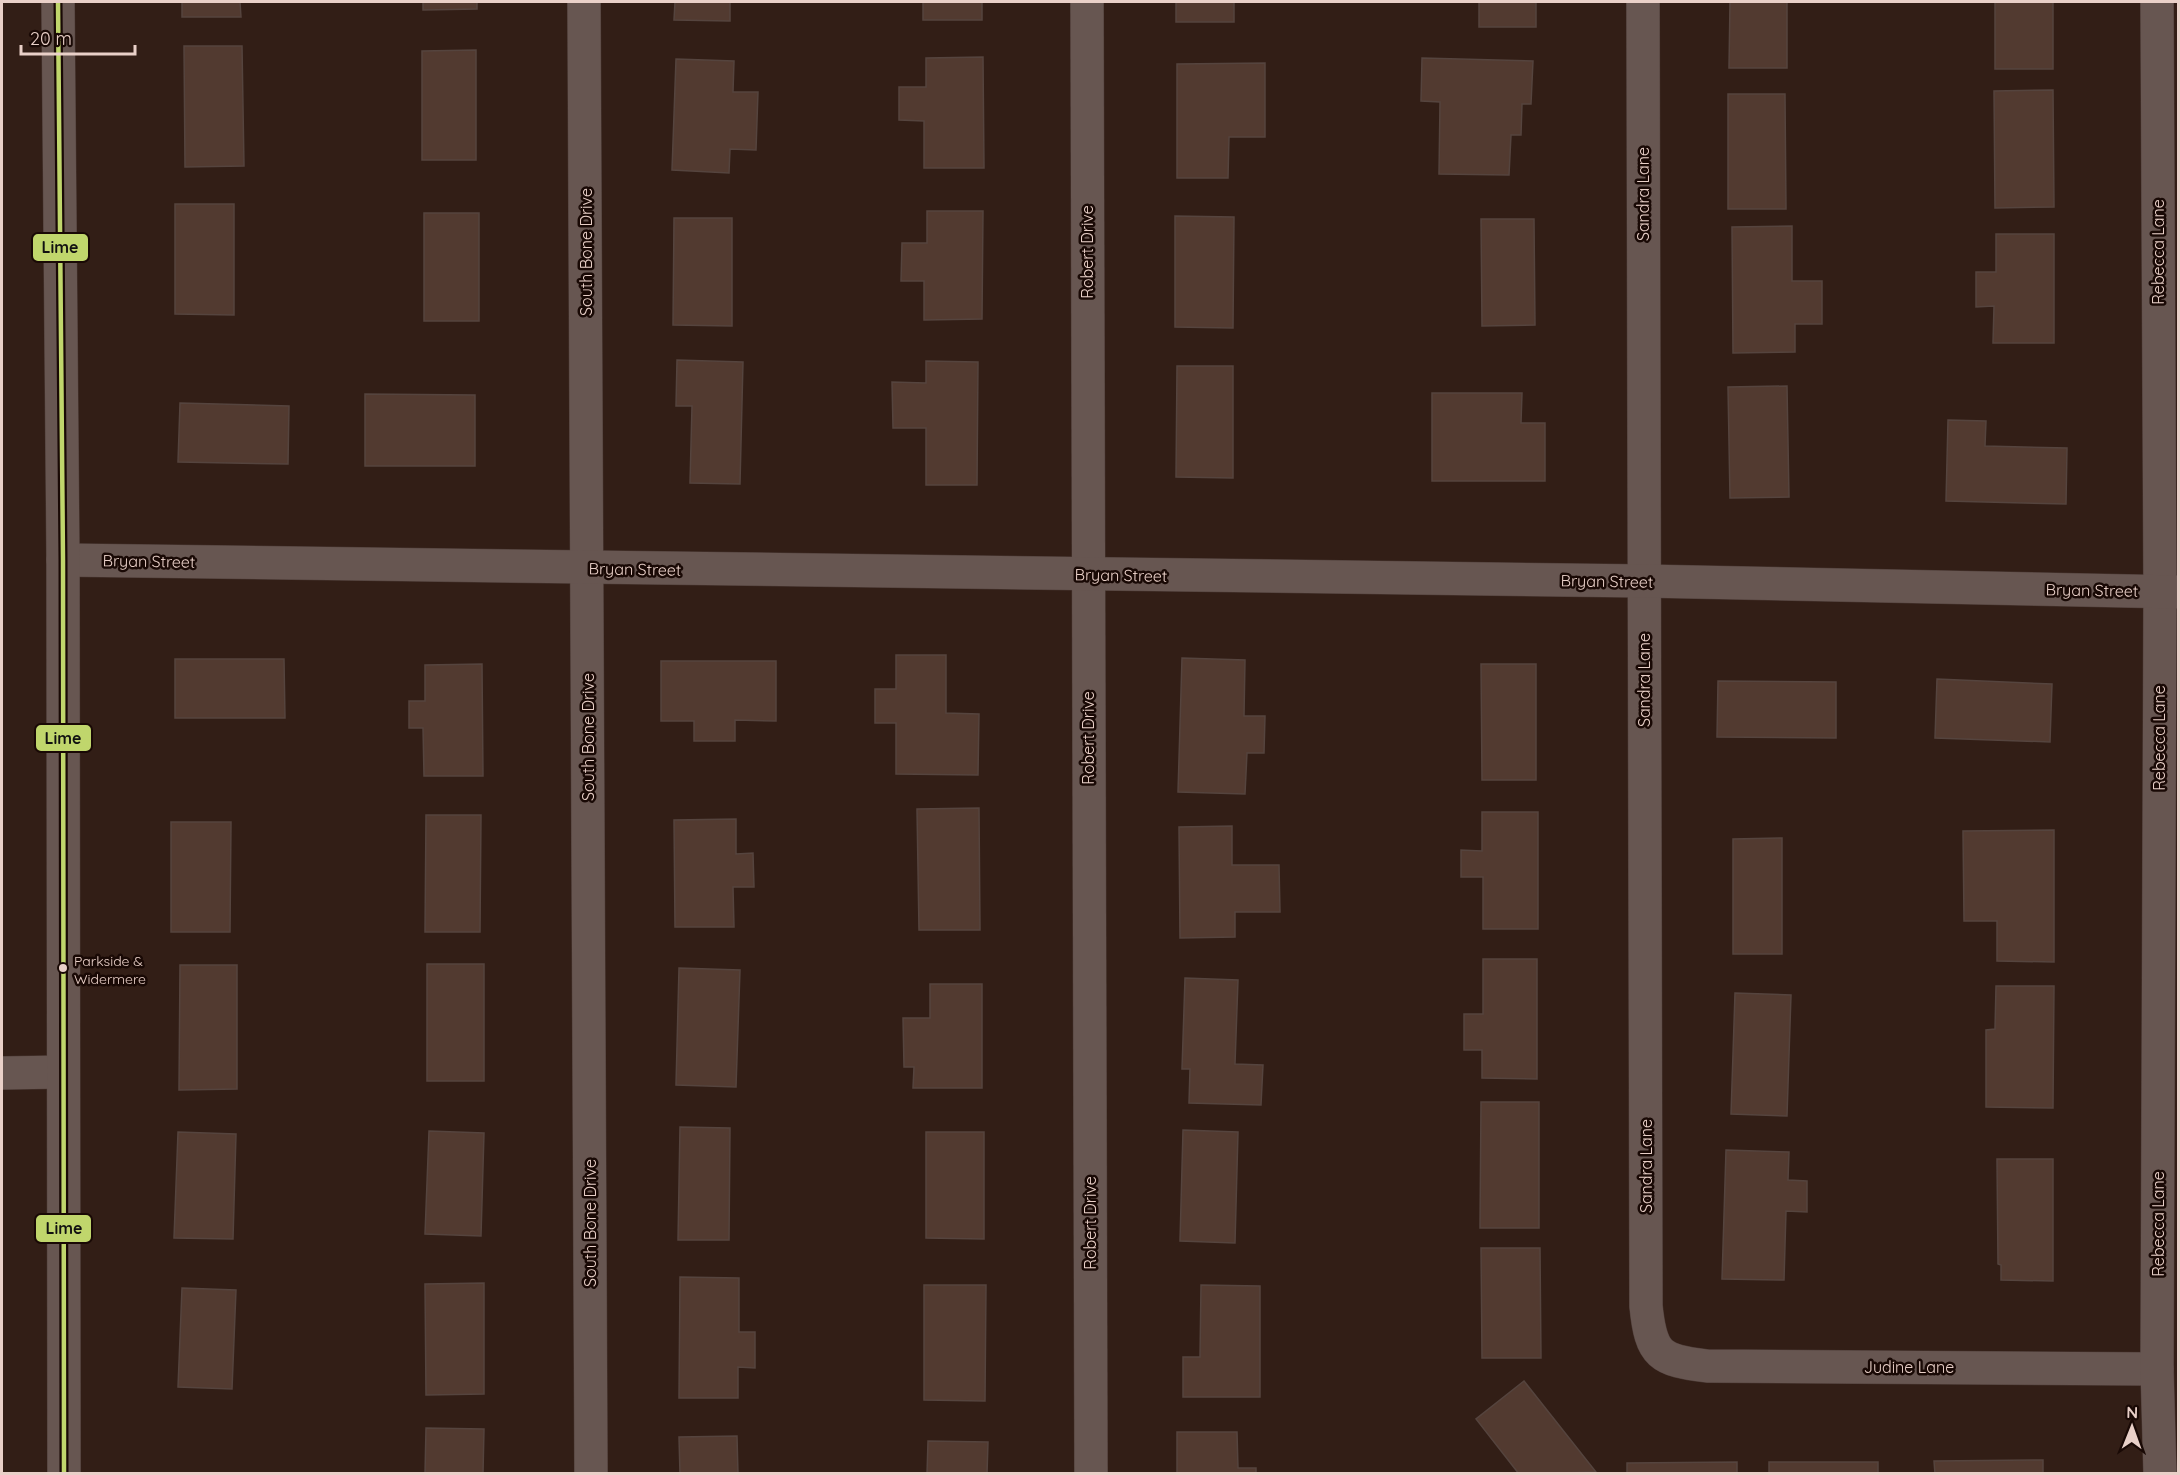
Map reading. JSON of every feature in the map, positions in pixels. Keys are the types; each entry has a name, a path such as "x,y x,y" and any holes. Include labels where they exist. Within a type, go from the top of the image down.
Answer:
{"street":[{"path":"58,2 63,560 64,1473"},
{"name":"South Bone Drive","path":"584,2 591,1473"},
{"name":"Robert Drive","path":"1087,2 1091,1473"},
{"name":"Sandra Lane","path":"1643,2 1646,1306 1652,1342 1662,1355"},
{"name":"Rebecca Lane","path":"2157,2 2169,592 2157,1369 2160,1473"},
{"name":"Bryan Street","path":"63,560 1644,581 2169,592"},
{"path":"2,1073 63,1072"},
{"name":"Judine Lane","path":"1662,1355 1680,1362 1707,1366 2157,1369"}],"building":[{"path":"182,2 240,2 241,17 182,17"},
{"path":"423,2 477,2 477,9 423,10"},
{"path":"675,2 730,2 730,21 674,20"},
{"path":"923,2 982,2 982,20 923,20"},
{"path":"1176,2 1234,2 1234,22 1176,22"},
{"path":"1479,2 1536,2 1536,27 1479,27"},
{"path":"1730,2 1787,2 1787,68 1729,68"},
{"path":"1995,2 2053,2 2053,69 1995,69"},
{"path":"184,46 242,46 244,166 185,167"},
{"path":"476,50 476,160 422,160 422,51"},
{"path":"983,57 984,168 924,168 924,121 899,120 899,87 926,87 926,58"},
{"path":"1422,58 1533,61 1531,104 1522,104 1521,135 1511,135 1509,175 1439,174 1440,102 1421,101"},
{"path":"676,59 734,61 733,92 758,92 756,150 730,149 729,173 672,170"},
{"path":"1265,63 1265,137 1229,137 1228,178 1177,178 1177,64"},
{"path":"2053,90 2054,207 1995,208 1994,91"},
{"path":"1728,94 1785,94 1786,209 1728,209"},
{"path":"175,204 234,204 234,315 175,314"},
{"path":"927,211 983,211 982,319 924,320 924,281 901,281 902,243 927,243"},
{"path":"424,213 479,213 479,321 424,321"},
{"path":"1175,216 1234,217 1233,328 1175,327"},
{"path":"674,218 732,218 732,326 673,325"},
{"path":"1481,219 1534,219 1535,325 1482,326"},
{"path":"1792,226 1792,281 1822,281 1822,324 1795,324 1795,352 1733,353 1732,227"},
{"path":"1996,234 2054,234 2054,343 1993,343 1994,306 1976,307 1976,272 1996,272"},
{"path":"677,360 743,362 740,484 690,483 692,406 676,406"},
{"path":"926,361 978,362 977,485 926,485 926,428 893,428 892,382 926,383"},
{"path":"1177,366 1233,366 1233,478 1176,477"},
{"path":"1787,386 1789,497 1730,498 1728,387"},
{"path":"1432,393 1522,393 1521,423 1545,423 1545,481 1432,481"},
{"path":"365,394 475,395 475,466 365,466"},
{"path":"180,403 289,406 288,464 178,462"},
{"path":"1948,420 1986,421 1985,446 2067,448 2066,504 1946,501"},
{"path":"896,655 946,655 946,713 979,714 978,775 896,774 896,723 875,723 875,689 896,689"},
{"path":"1182,658 1245,660 1244,716 1265,716 1264,753 1247,753 1245,794 1178,792"},
{"path":"175,659 284,659 285,718 175,718"},
{"path":"661,661 776,661 776,721 735,720 735,741 694,741 694,721 661,721"},
{"path":"482,664 483,776 424,776 423,728 409,728 409,701 425,701 425,665"},
{"path":"1481,664 1536,664 1536,780 1482,780"},
{"path":"1937,679 2052,684 2050,742 1935,738"},
{"path":"1718,681 1836,682 1836,738 1717,737"},
{"path":"979,808 980,930 919,930 917,809"},
{"path":"1482,812 1538,812 1538,929 1483,929 1483,877 1461,877 1461,850 1482,851"},
{"path":"426,815 481,815 480,932 425,932"},
{"path":"736,819 736,854 753,853 754,887 733,887 734,927 675,927 674,820"},
{"path":"171,822 231,822 230,932 171,932"},
{"path":"1232,826 1232,865 1279,865 1280,912 1235,912 1235,937 1180,938 1179,827"},
{"path":"2054,830 2054,962 1997,961 1997,921 1964,921 1963,831"},
{"path":"1782,838 1782,954 1733,954 1733,839"},
{"path":"1483,959 1537,959 1537,1079 1482,1078 1482,1050 1464,1050 1464,1014 1483,1014"},
{"path":"427,964 484,964 484,1081 427,1081"},
{"path":"180,965 237,965 237,1089 179,1090"},
{"path":"679,968 740,970 736,1087 676,1085"},
{"path":"1185,978 1238,980 1235,1064 1263,1065 1261,1105 1189,1103 1190,1069 1182,1069"},
{"path":"930,984 982,984 982,1088 913,1088 914,1067 904,1067 903,1018 930,1018"},
{"path":"1996,986 2054,986 2053,1108 1986,1107 1986,1030 1995,1029"},
{"path":"1735,993 1791,995 1787,1116 1731,1114"},
{"path":"1481,1102 1539,1102 1539,1228 1480,1228"},
{"path":"680,1127 730,1128 729,1240 678,1240"},
{"path":"1183,1130 1238,1132 1235,1243 1180,1241"},
{"path":"429,1131 484,1133 481,1236 425,1234"},
{"path":"178,1132 236,1134 233,1239 174,1238"},
{"path":"926,1132 984,1132 984,1239 926,1238"},
{"path":"1726,1150 1789,1152 1788,1180 1807,1181 1807,1212 1786,1211 1784,1280 1722,1279"},
{"path":"1997,1159 2053,1159 2053,1281 2001,1280 2001,1265 1998,1264"},
{"path":"1481,1248 1540,1248 1541,1358 1482,1358"},
{"path":"680,1277 739,1278 739,1332 755,1332 755,1368 738,1367 738,1398 679,1398"},
{"path":"484,1283 484,1394 426,1395 425,1284"},
{"path":"924,1285 986,1285 985,1401 924,1400"},
{"path":"1201,1285 1260,1286 1260,1397 1183,1397 1183,1357 1200,1357"},
{"path":"182,1288 236,1290 232,1389 178,1387"},
{"path":"1524,1381 1596,1472 1519,1474 1476,1419"},
{"path":"426,1428 484,1429 483,1474 425,1474"},
{"path":"1177,1432 1237,1432 1238,1468 1256,1468 1256,1474 1177,1474"},
{"path":"737,1436 738,1474 680,1474 679,1437"},
{"path":"928,1441 988,1442 987,1474 927,1474"},
{"path":"2043,1460 2043,1474 1935,1474 1934,1461"},
{"path":"1737,1462 1737,1474 1627,1474 1627,1463"},
{"path":"1769,1462 1878,1462 1878,1474 1769,1474"}],"transit line":[{"name":"Lime","path":"58,2 63,560 64,1474"}],"place":[{"name":"Parkside & Widermere","path":"63,968"}]}
